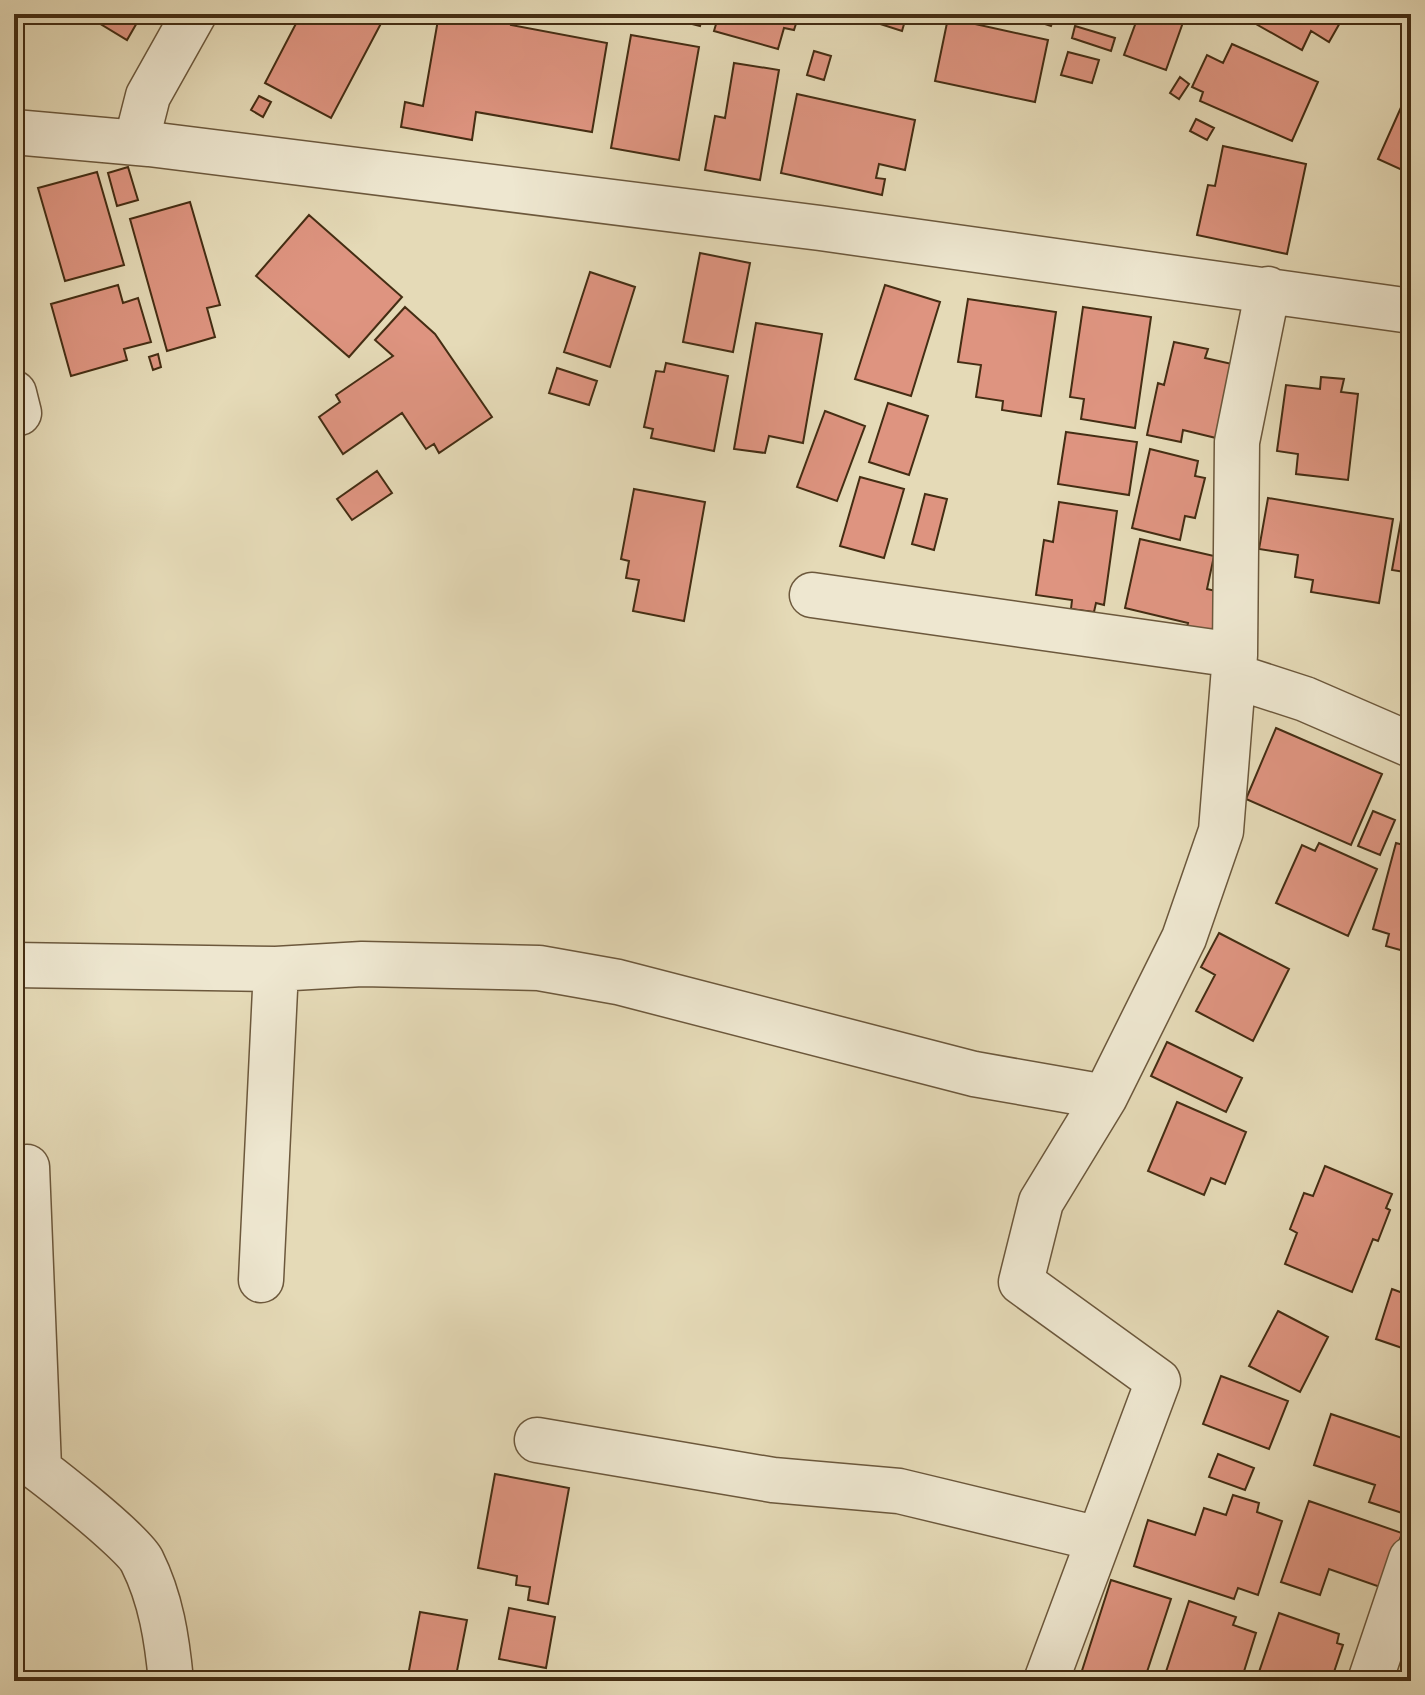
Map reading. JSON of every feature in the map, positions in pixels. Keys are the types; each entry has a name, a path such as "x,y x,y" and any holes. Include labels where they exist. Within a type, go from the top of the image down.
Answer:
{"street":[{"path":"136,143 148,96 194,14"},
{"path":"14,132 136,143 820,228 1411,311"},
{"path":"1046,1681 1158,1381 1021,1282 1041,1202 1105,1097 1184,938 1221,831 1234,665 1237,442 1268,289"},
{"path":"812,595 1234,665 1411,745"},
{"path":"14,965 276,969 362,964 539,968 618,982 974,1074 1105,1097"},
{"path":"261,1280 276,969"},
{"path":"27,1167 26,1460 141,1557 166,1625 171,1681"},
{"path":"537,1440 773,1480 899,1491 1099,1539"},
{"path":"1370,1681 1411,1559"}],"building":[{"path":"84,14 142,14 127,40"},
{"path":"301,14 386,14 331,118 265,83"},
{"path":"439,14 513,14 511,25 607,43 592,132 476,112 472,140 401,127 405,102 423,106"},
{"path":"653,14 703,14 700,26"},
{"path":"719,14 799,14 794,30 784,28 778,49 714,31"},
{"path":"849,14 907,14 902,31"},
{"path":"1015,14 1055,14 1051,26"},
{"path":"1139,14 1186,14 1166,70 1124,55"},
{"path":"1250,14 1345,14 1329,42 1311,31 1302,50 1247,19"},
{"path":"948,18 1048,40 1035,102 935,81"},
{"path":"1075,26 1115,38 1111,51 1072,38"},
{"path":"631,35 699,47 679,160 611,148"},
{"path":"1232,44 1318,82 1292,141 1200,101 1203,92 1192,87 1207,55 1223,63"},
{"path":"814,51 831,56 824,80 807,75"},
{"path":"1068,52 1099,60 1092,83 1061,75"},
{"path":"734,63 779,70 760,180 705,170 715,116 725,118"},
{"path":"1180,77 1189,84 1179,99 1170,93"},
{"path":"1411,85 1411,174 1378,159"},
{"path":"797,94 915,120 905,170 879,164 876,178 885,179 882,195 781,173"},
{"path":"259,96 271,102 263,117 251,110"},
{"path":"1196,119 1214,128 1207,140 1190,131"},
{"path":"1223,146 1306,164 1287,254 1197,235 1208,185 1215,186"},
{"path":"128,167 138,200 117,206 108,173"},
{"path":"97,172 124,265 65,281 38,188"},
{"path":"190,202 220,305 207,308 215,337 167,351 130,219"},
{"path":"309,215 402,297 349,357 256,276"},
{"path":"700,253 750,263 733,352 683,342"},
{"path":"590,272 635,287 610,367 564,352"},
{"path":"118,285 123,303 138,298 151,342 124,349 127,360 71,376 51,304"},
{"path":"885,285 940,302 911,396 855,379"},
{"path":"968,299 1056,312 1041,416 1002,410 1003,401 976,397 981,365 958,362"},
{"path":"405,307 435,334 492,417 439,453 434,444 426,449 402,413 343,454 319,417 340,402 336,395 393,356 375,340"},
{"path":"1083,307 1151,317 1135,428 1081,419 1084,399 1070,397"},
{"path":"756,323 822,334 803,443 769,436 765,453 734,449"},
{"path":"1174,342 1208,349 1205,358 1232,364 1216,438 1183,430 1181,442 1147,435 1158,383 1164,385"},
{"path":"158,354 161,367 153,370 149,357"},
{"path":"666,363 728,376 714,451 651,438 653,429 644,427 656,371 664,372"},
{"path":"557,368 597,381 589,405 549,393"},
{"path":"1321,377 1344,379 1341,392 1358,394 1348,480 1296,474 1298,454 1277,451 1286,385 1320,389"},
{"path":"888,403 928,416 909,475 869,462"},
{"path":"825,411 865,426 837,501 797,487"},
{"path":"1066,432 1137,442 1129,495 1058,484"},
{"path":"1150,449 1198,461 1195,476 1205,478 1195,518 1185,516 1180,540 1132,528"},
{"path":"377,471 392,493 352,520 337,499"},
{"path":"860,477 904,489 884,558 840,546"},
{"path":"634,489 705,502 684,621 633,611 639,580 626,578 629,561 621,559"},
{"path":"925,494 947,499 934,550 912,544"},
{"path":"1268,498 1393,519 1379,603 1311,592 1313,580 1295,577 1298,555 1259,549"},
{"path":"1059,502 1117,511 1104,605 1096,603 1094,612 1071,609 1072,600 1036,595 1044,540 1053,542"},
{"path":"1401,520 1411,521 1411,573 1392,570"},
{"path":"1140,539 1214,556 1207,589 1220,592 1211,637 1186,631 1188,623 1125,608"},
{"path":"1276,728 1382,774 1351,845 1246,799"},
{"path":"1373,811 1395,820 1380,855 1358,846"},
{"path":"1319,843 1377,869 1348,936 1276,903 1302,845 1315,851"},
{"path":"1396,843 1411,847 1411,953 1386,946 1389,934 1373,929"},
{"path":"1219,933 1289,969 1253,1041 1196,1011 1215,975 1201,967"},
{"path":"1167,1042 1242,1078 1226,1112 1151,1076"},
{"path":"1177,1102 1246,1132 1225,1184 1211,1178 1204,1195 1148,1171"},
{"path":"1325,1166 1392,1194 1386,1208 1390,1210 1378,1241 1373,1239 1352,1292 1285,1264 1297,1233 1290,1229 1304,1193 1313,1196"},
{"path":"1392,1289 1411,1296 1411,1351 1376,1339"},
{"path":"1278,1311 1328,1337 1300,1392 1249,1366"},
{"path":"1221,1376 1288,1401 1269,1449 1203,1424"},
{"path":"1331,1414 1411,1441 1411,1496 1405,1514 1369,1502 1375,1485 1314,1465"},
{"path":"1218,1454 1254,1468 1245,1490 1209,1477"},
{"path":"495,1474 569,1488 548,1604 528,1600 530,1587 516,1585 517,1576 478,1568"},
{"path":"1233,1495 1259,1503 1257,1512 1282,1521 1258,1595 1238,1588 1234,1599 1134,1566 1148,1520 1195,1535 1204,1508 1226,1515"},
{"path":"1309,1501 1402,1533 1383,1588 1329,1569 1320,1595 1281,1582"},
{"path":"1111,1580 1171,1599 1144,1681 1079,1680"},
{"path":"1189,1601 1236,1617 1233,1625 1256,1633 1241,1681 1163,1681"},
{"path":"509,1608 555,1617 546,1668 499,1659"},
{"path":"420,1612 467,1620 455,1681 407,1681"},
{"path":"1279,1613 1339,1634 1337,1643 1343,1645 1331,1681 1275,1681 1258,1675"}]}
